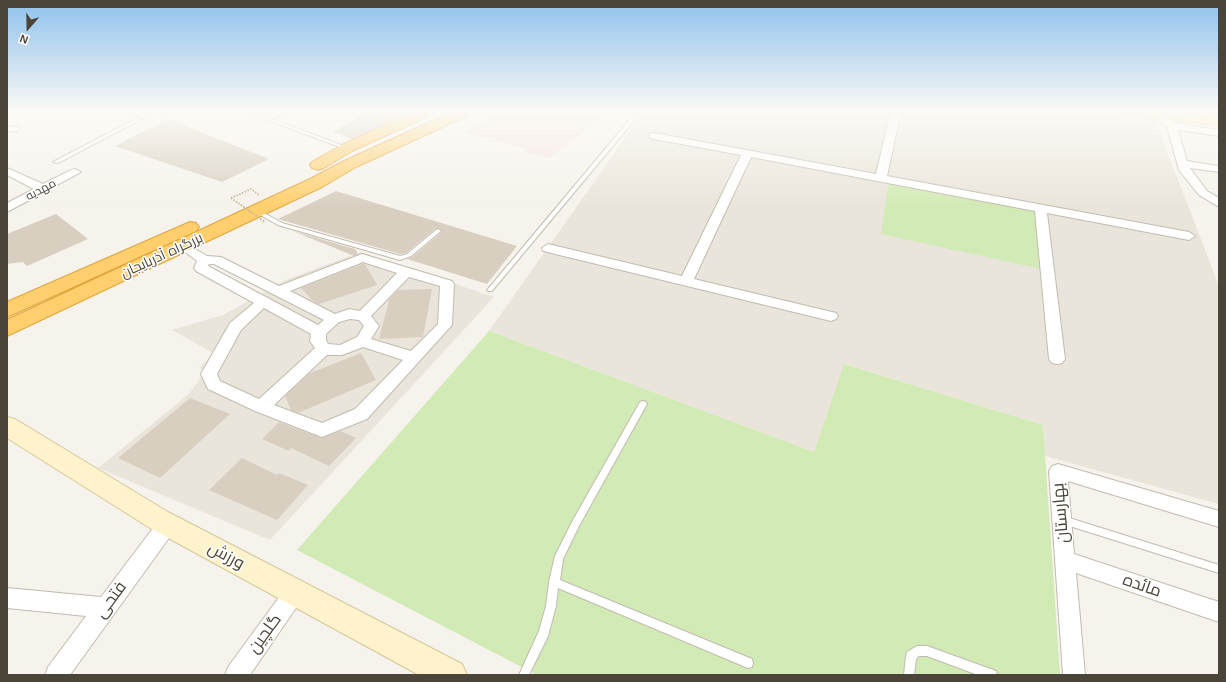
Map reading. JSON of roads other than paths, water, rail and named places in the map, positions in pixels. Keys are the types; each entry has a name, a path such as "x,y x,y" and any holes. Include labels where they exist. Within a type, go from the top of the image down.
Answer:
{"highway":[{"name":"بزرگراه آذربایجان","path":"310,178 347,148 358,143"},
{"name":"بزرگراه آذربایجان","path":"7,329 260,209 310,178 381,143"},
{"name":"بزرگراه آذربایجان","path":"310,178 350,164 396,143"},
{"name":"بزرگراه آذربایجان","path":"310,178 376,161 415,143"},
{"name":"بزرگراه آذربایجان","path":"7,310 260,209"}],"main road":[{"name":"ورزش","path":"7,426 167,525 451,675"}],"street":[{"path":"690,143 1189,236"},
{"path":"881,179 889,143"},
{"path":"1177,143 1185,170 1203,193 1219,204"},
{"path":"687,280 748,154"},
{"path":"1182,163 1219,169"},
{"name":"مهدیه","path":"7,208 75,172"},
{"path":"8,173 43,189"},
{"path":"1041,209 1057,359"},
{"path":"183,246 204,260 216,260 334,319"},
{"path":"548,248 687,280 831,316"},
{"path":"263,302 235,327 209,374 214,385 261,407 322,430 361,414 445,325 447,284 362,258 278,291"},
{"path":"204,260 201,268 319,332"},
{"path":"362,316 406,272"},
{"path":"261,407 324,349 342,350 362,341 372,326 362,316 349,314 334,319 319,332 318,341 324,349"},
{"path":"362,341 414,358"},
{"name":"بهارستان","path":"1074,675 1058,471 1219,519"},
{"name":"فتحی","path":"56,675 167,525"},
{"name":"مائده","path":"1065,560 1219,612"},
{"name":"گلچین","path":"236,675 295,592"},
{"path":"7,598 105,608"}],"lane":[{"path":"56,162 93,143"},
{"path":"333,143 347,148"},
{"path":"490,290 613,143"},
{"path":"260,209 280,224 400,258 409,255 438,231"},
{"path":"524,675 544,632 552,606 558,559 572,530 642,404"},
{"path":"1061,519 1219,569"},
{"path":"554,582 748,663"},
{"path":"909,675 911,656 917,651 927,652 992,675"}]}
